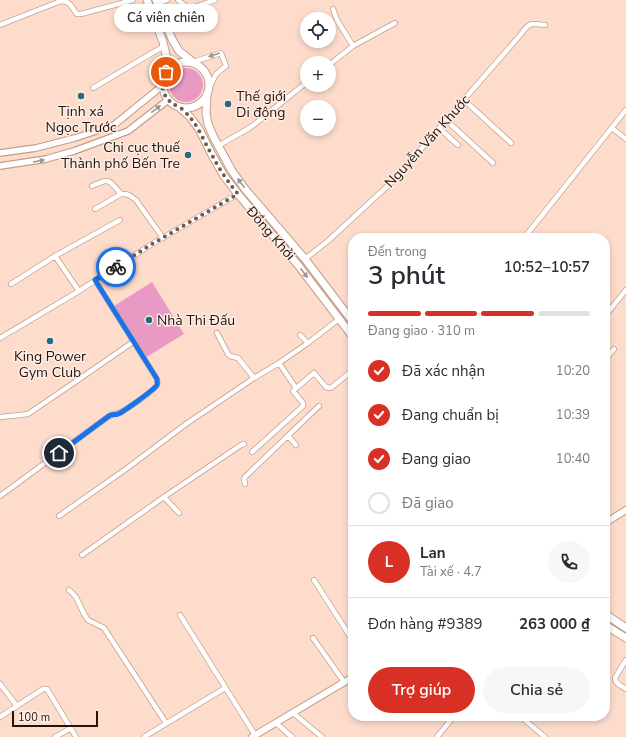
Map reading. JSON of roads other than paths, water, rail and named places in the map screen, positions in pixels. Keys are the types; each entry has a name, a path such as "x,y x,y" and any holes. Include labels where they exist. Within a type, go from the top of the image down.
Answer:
{"main road":[{"path":"147,0 164,46 167,59 166,72"},
{"path":"157,2 172,39 180,52 200,66 206,72 209,80 207,95 202,102 188,108 180,108 168,100 164,94 162,86 163,79 171,66 185,61 193,62"},
{"name":"Đồng Khởi","path":"207,95 206,113 208,124 232,171 245,189 305,260 348,316"},
{"name":"Đồng Khởi","path":"180,108 199,129 224,176 298,265 348,331"},
{"path":"610,520 626,510"},
{"path":"610,617 626,628"},
{"path":"610,628 626,638"},
{"path":"253,736 348,679"}],"street":[{"path":"0,25 61,1 68,2 77,14 81,14 133,0"},
{"path":"157,2 167,0"},
{"path":"178,0 188,8 215,0"},
{"path":"333,9 337,20 353,46"},
{"path":"336,59 353,46 395,23"},
{"name":"Nguyễn Văn Khước","path":"305,260 328,241 395,179 527,26 532,24 545,25"},
{"path":"93,88 164,46"},
{"path":"193,62 221,53 226,66 216,74 209,88"},
{"path":"0,153 44,146 75,138 114,125 162,86"},
{"path":"218,146 251,127 300,88"},
{"path":"0,166 46,159 74,151 128,131 168,100"},
{"path":"464,100 511,143"},
{"path":"528,233 626,110"},
{"path":"446,120 493,163"},
{"path":"439,128 458,145"},
{"path":"612,128 626,139"},
{"path":"92,186 107,180 121,194"},
{"path":"95,209 121,194 129,195 136,200 163,238"},
{"path":"0,338 238,194"},
{"path":"11,284 55,256 120,220"},
{"path":"55,256 78,291"},
{"path":"0,496 112,414 122,411 155,387 157,383 157,379 95,280"},
{"path":"610,310 626,290"},
{"path":"59,516 198,416 254,378 280,363 339,319"},
{"path":"217,333 228,354 238,358 254,378"},
{"path":"300,335 308,343"},
{"path":"0,417 28,414 133,342"},
{"path":"610,354 614,349"},
{"path":"280,363 296,388"},
{"path":"252,452 303,406 303,403 293,391 314,373 326,387 330,388 348,374"},
{"path":"245,484 245,477 319,406"},
{"path":"288,436 296,444"},
{"path":"82,555 241,444 244,444"},
{"path":"164,497 179,513"},
{"path":"314,580 348,633"},
{"path":"69,590 76,598 88,620 104,628 166,724"},
{"path":"180,615 253,736"},
{"path":"313,638 344,682"},
{"path":"626,660 615,678 617,683 626,689"},
{"path":"0,684 17,706"},
{"path":"0,717 46,688 76,737"},
{"path":"147,736 225,688"},
{"path":"293,713 322,737"},
{"path":"437,737 450,721"},
{"path":"526,721 544,737"},
{"path":"276,723 292,737"},
{"path":"55,737 71,728"}],"place":[{"name":"Cá viên chiên","path":"166,72"},
{"name":"Tịnh xá Ngọc Trước","path":"81,96"},
{"name":"Thế giới Di động","path":"228,104"},
{"name":"Chi cục thuế Thành phố Bến Tre","path":"188,155"},
{"name":"Nhà Thi Đấu","path":"149,320"},
{"name":"King Power Gym Club","path":"50,341"}]}
